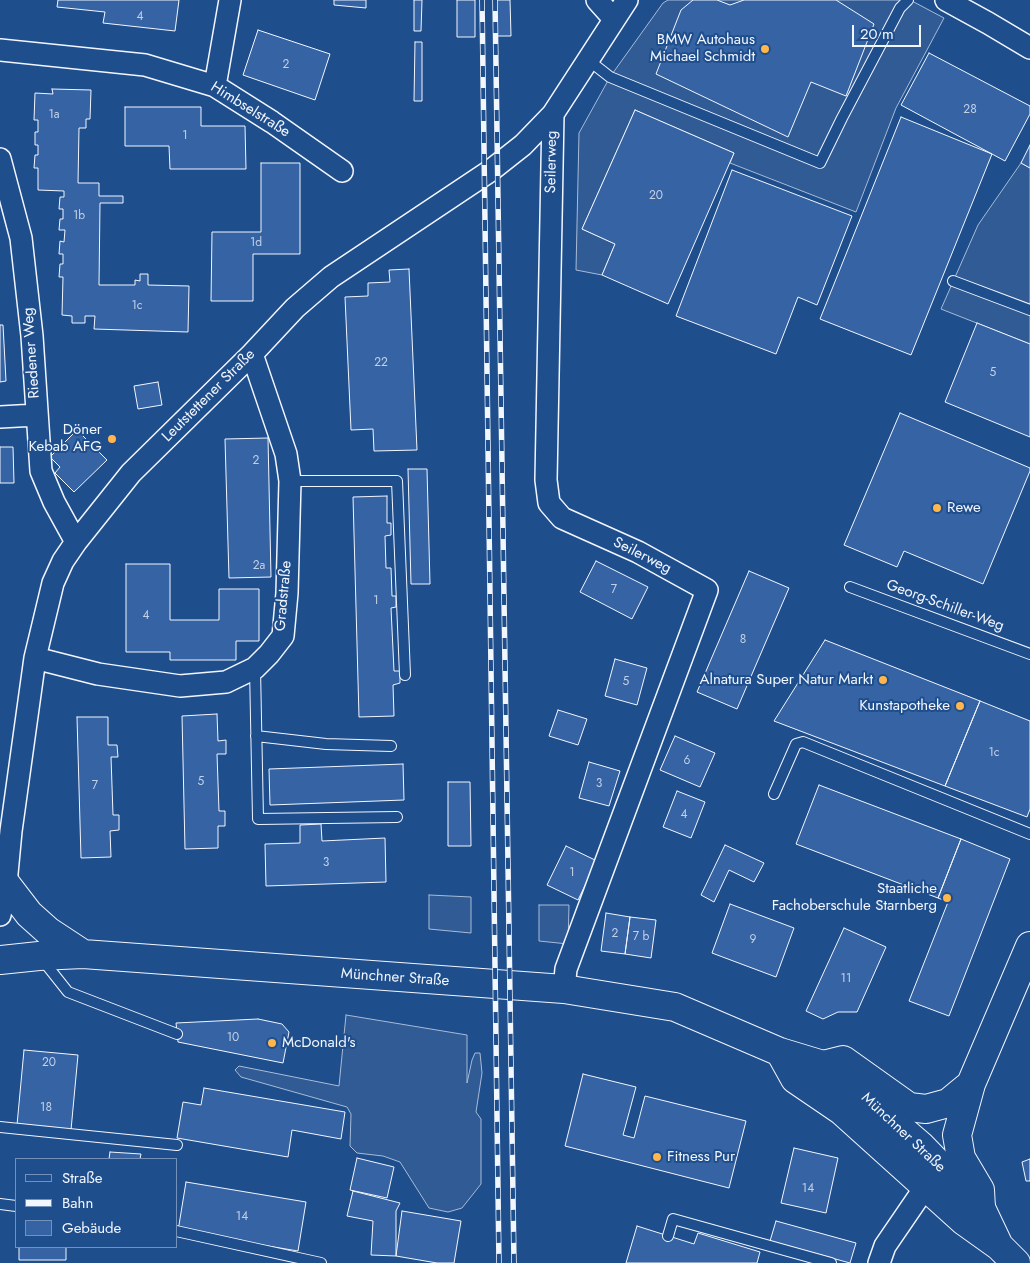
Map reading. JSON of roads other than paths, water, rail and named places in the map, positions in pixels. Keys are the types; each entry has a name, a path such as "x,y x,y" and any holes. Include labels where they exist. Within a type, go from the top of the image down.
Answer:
{"main road":[{"path":"6,884 29,914 48,931 83,954"},
{"path":"981,1208 980,1190 961,1158 958,1135 971,1084 1030,946"},
{"name":"Münchner Straße","path":"0,960 83,954 564,989 675,1007 780,1052 823,1065 855,1089 920,1145 981,1208 1008,1255"},
{"name":"Münchner Straße","path":"780,1052 795,1079 842,1111 964,1221 1008,1255"},
{"path":"823,1065 843,1060 909,1108 926,1109 948,1103 971,1084"}],"street":[{"path":"215,86 230,0"},
{"path":"598,0 614,19"},
{"name":"Leutstettener Straße","path":"0,915 6,884 35,658 53,583 63,561 76,542 131,473 252,354 295,308 331,277 490,172 523,145 553,114 627,0"},
{"path":"946,0 1030,48"},
{"name":"Himbselstraße","path":"0,50 145,65 215,86 272,122 342,171"},
{"name":"Seilerweg","path":"553,114 546,480 549,503 562,518 638,552 707,590 566,969 564,989"},
{"name":"Riedener Weg","path":"0,160 21,238 32,336 41,471 54,502 76,542"},
{"name":"Gradstraße","path":"35,658 98,674 180,686 226,682 255,668 283,636 287,593 290,481 286,454 252,354"},
{"path":"0,417 36,414"},
{"path":"879,1263 885,1246 926,1186"}],"lane":[{"path":"587,60 610,77 820,163 900,8 908,0"},
{"path":"953,281 1030,310"},
{"path":"290,481 397,480 406,675"},
{"name":"Georg-Schiller-Weg","path":"850,587 1030,654"},
{"path":"255,668 258,819 397,817"},
{"path":"256,736 326,744 391,746"},
{"path":"774,794 796,744 803,742 1030,834"},
{"path":"39,956 68,992 177,1034"},
{"path":"0,1128 177,1145"},
{"path":"0,1204 15,1206"},
{"path":"668,1236 673,1219 831,1263"},
{"path":"178,1231 321,1263"}],"railway":[{"path":"482,0 499,1263"},
{"path":"495,0 514,1263"}],"place":[{"name":"BMW Autohaus Michael Schmidt","path":"765,49"},
{"name":"Döner Kebab AFG","path":"112,439"},
{"name":"Rewe","path":"937,508"},
{"name":"Alnatura Super Natur Markt","path":"883,680"},
{"name":"Kunstapotheke","path":"960,706"},
{"name":"Staatliche Fachoberschule Starnberg","path":"947,898"},
{"name":"McDonald's","path":"272,1043"},
{"name":"Fitness Pur","path":"657,1157"}]}
